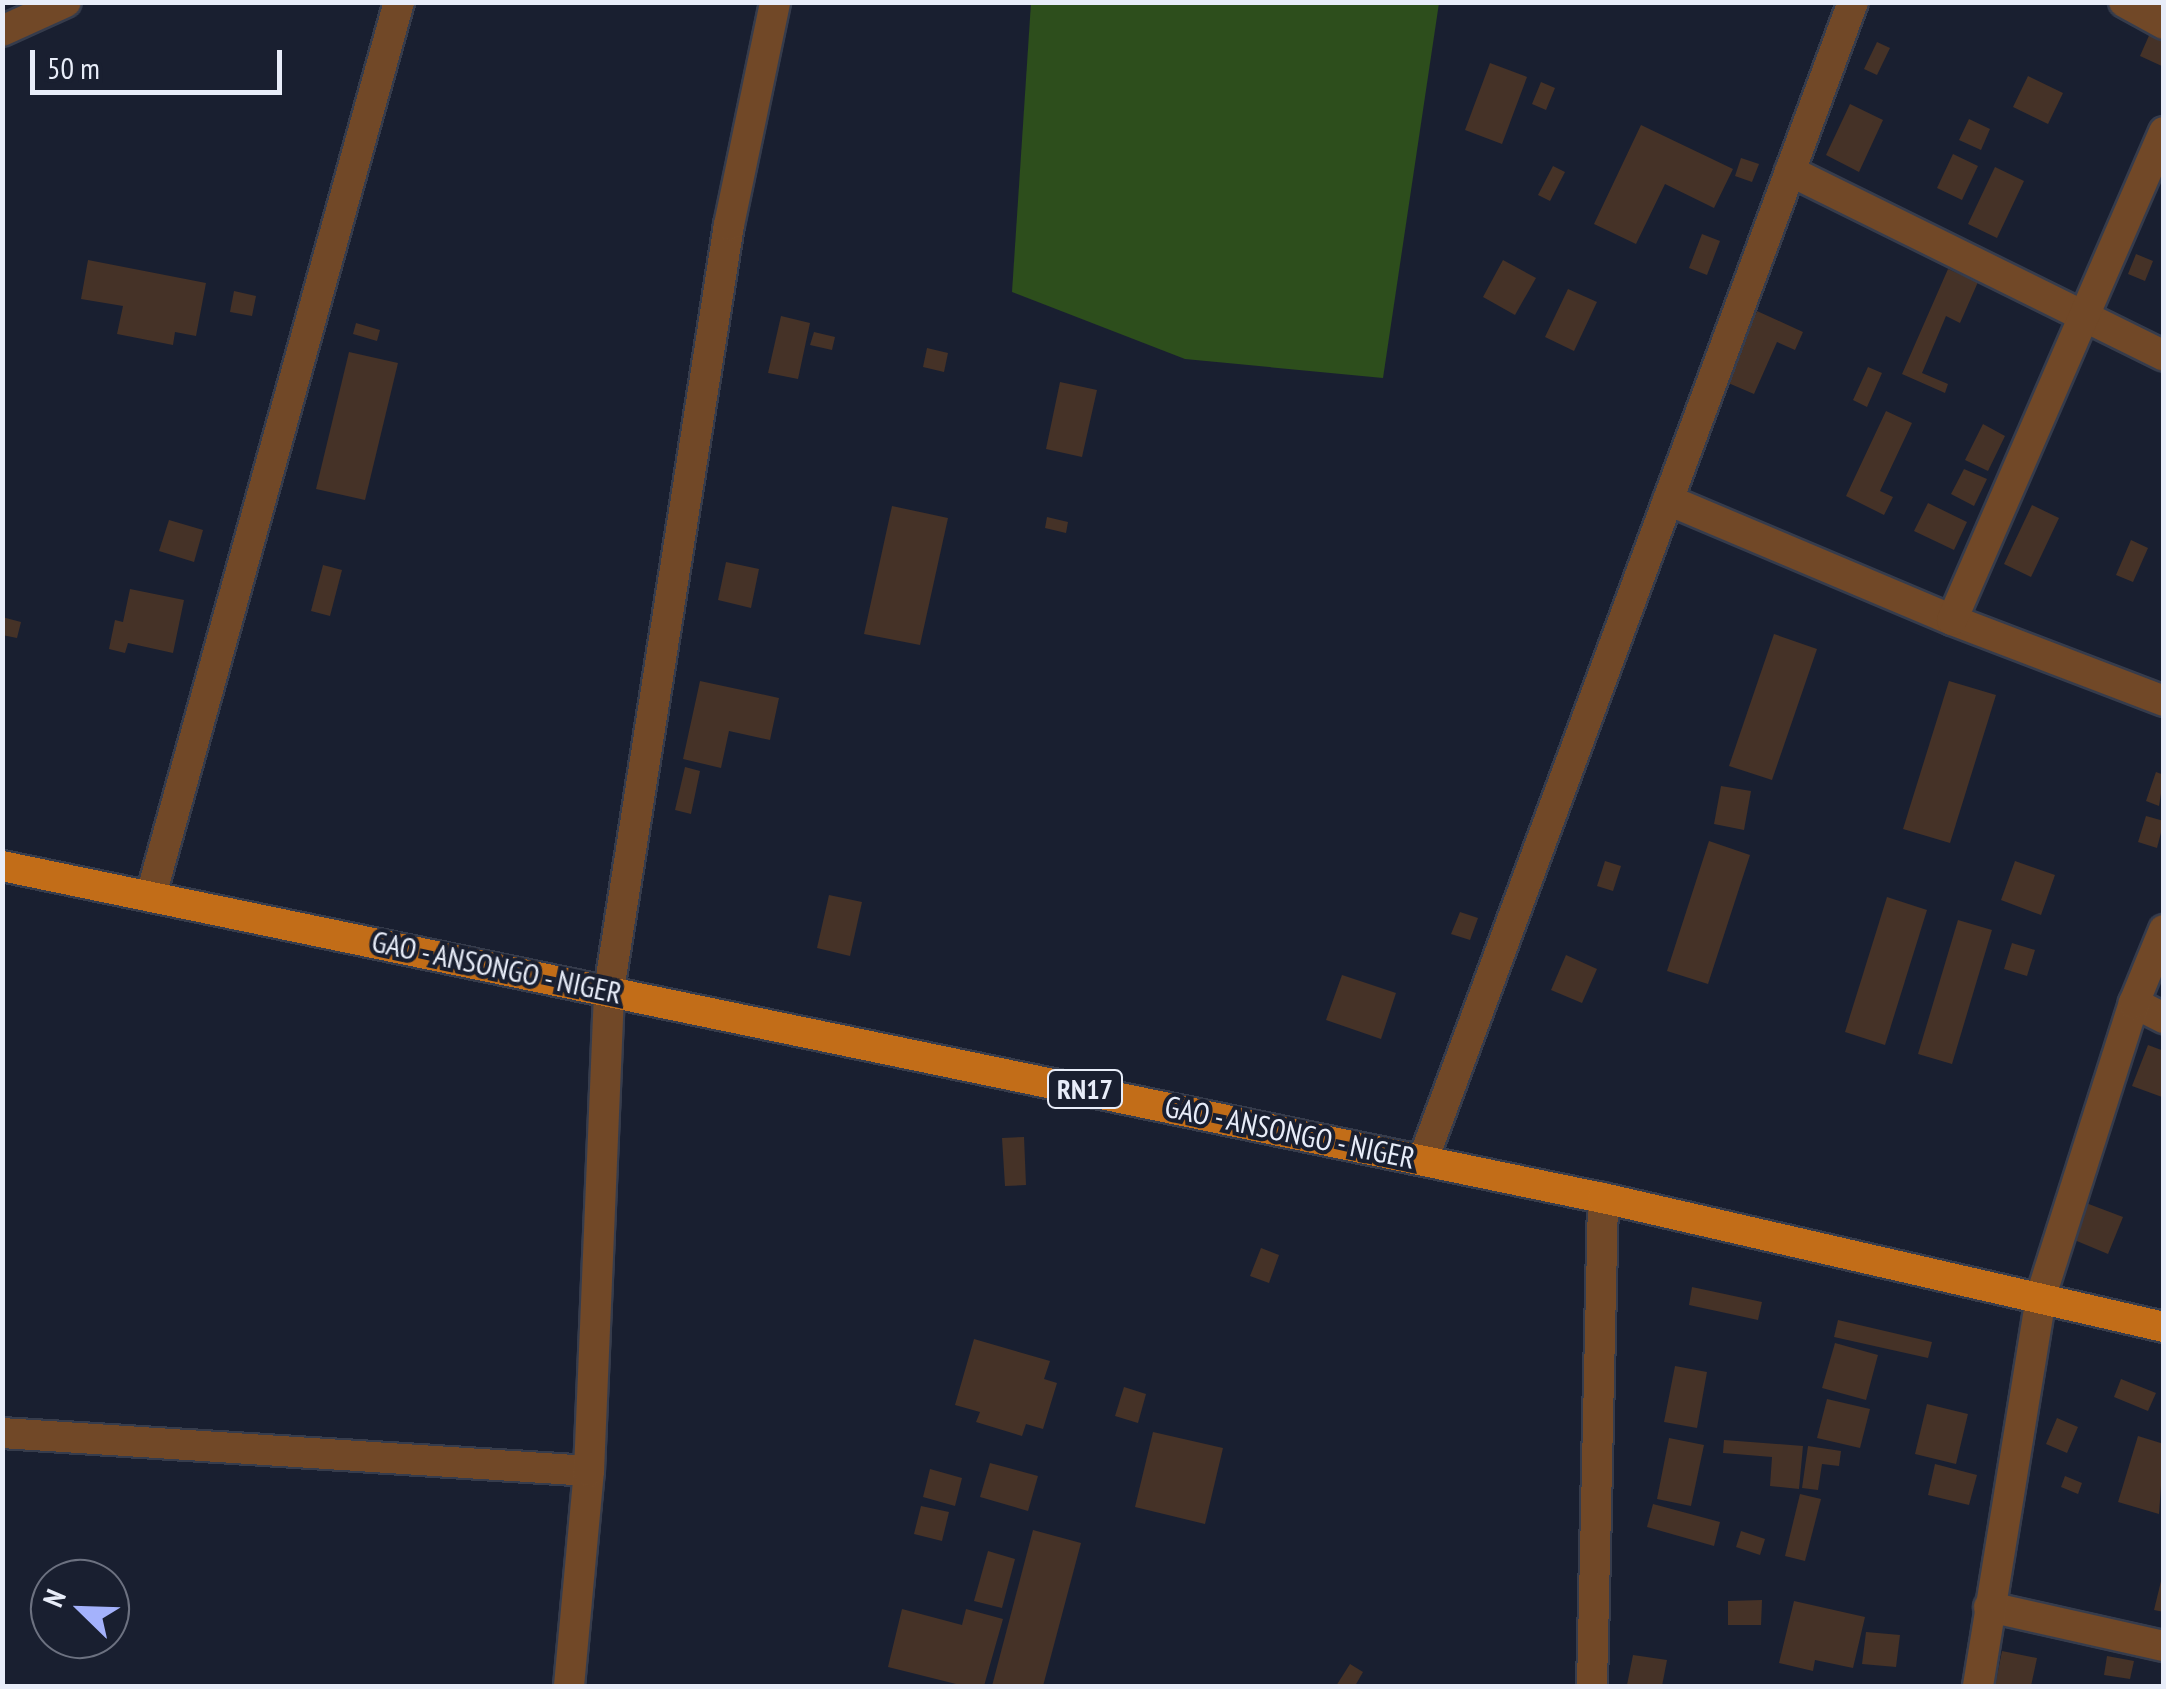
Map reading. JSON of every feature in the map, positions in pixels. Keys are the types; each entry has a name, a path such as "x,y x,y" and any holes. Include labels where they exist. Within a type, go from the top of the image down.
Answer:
{"main road":[{"name":"GAO - ANSONGO - NIGER","path":"2,866 1603,1198 2164,1326"}],"street":[{"path":"2,31 66,2"},
{"path":"151,895 400,2"},
{"path":"569,1686 589,1471 609,990 729,225 775,2"},
{"path":"1423,1160 1853,2"},
{"path":"2124,2 2164,24"},
{"path":"1952,620 2164,132"},
{"path":"1790,171 2080,318 2164,356"},
{"path":"1668,500 1952,620 2164,701"},
{"path":"1978,1686 2040,1296 2134,1003 2164,930"},
{"path":"2134,1003 2164,1018"},
{"path":"1592,1686 1603,1198"},
{"path":"2,1433 589,1471"},
{"path":"1989,1607 2164,1646"}],"green space":[{"path":"1031,3 1439,3 1383,378 1185,359 1012,292"}],"building":[{"path":"2151,31 2164,37 2164,67 2140,56"},
{"path":"1877,42 1890,48 1877,75 1864,69"},
{"path":"1490,63 1527,77 1502,144 1465,130"},
{"path":"2028,76 2063,93 2048,124 2013,107"},
{"path":"1541,82 1555,88 1546,110 1532,104"},
{"path":"1850,104 1883,120 1859,172 1826,155"},
{"path":"1969,119 1990,129 1981,150 1959,140"},
{"path":"1641,125 1733,169 1714,208 1665,184 1636,244 1594,224"},
{"path":"1953,154 1978,166 1962,200 1937,188"},
{"path":"1741,158 1759,164 1752,182 1735,176"},
{"path":"1553,166 1565,172 1550,201 1538,195"},
{"path":"1995,167 2024,181 1997,238 1968,224"},
{"path":"1702,234 1720,241 1707,275 1689,268"},
{"path":"2136,254 2153,261 2145,281 2128,274"},
{"path":"88,260 206,283 196,336 175,332 173,345 117,334 123,306 81,299"},
{"path":"1503,260 1536,278 1515,315 1483,297"},
{"path":"1948,269 1978,282 1960,323 1946,316 1922,373 1948,384 1945,393 1902,374"},
{"path":"1568,289 1597,302 1574,351 1545,337"},
{"path":"234,291 256,296 252,316 230,312"},
{"path":"1757,311 1803,332 1795,350 1777,342 1754,394 1726,382"},
{"path":"781,316 810,323 798,379 768,373"},
{"path":"356,323 380,330 377,341 353,334"},
{"path":"814,332 835,337 832,350 810,345"},
{"path":"927,348 948,353 944,372 923,367"},
{"path":"349,352 398,363 365,500 316,489"},
{"path":"1868,367 1882,373 1867,407 1853,400"},
{"path":"1060,382 1097,390 1082,457 1046,449"},
{"path":"1886,411 1912,423 1880,491 1893,497 1884,515 1846,496"},
{"path":"1983,424 2005,436 1988,471 1965,460"},
{"path":"1964,469 1987,479 1974,506 1951,494"},
{"path":"1928,503 1967,522 1954,550 1914,531"},
{"path":"2032,505 2059,518 2031,577 2004,564"},
{"path":"892,506 948,518 920,645 864,634"},
{"path":"1047,517 1068,522 1066,533 1045,528"},
{"path":"169,520 203,530 194,562 159,551"},
{"path":"2131,540 2148,548 2133,582 2116,575"},
{"path":"726,562 759,569 751,608 718,600"},
{"path":"323,565 342,570 330,616 311,611"},
{"path":"130,589 184,600 173,653 128,643 125,653 109,649 115,620 123,622"},
{"path":"2,617 21,622 17,638 2,635"},
{"path":"1774,634 1817,649 1772,780 1729,766"},
{"path":"700,681 779,698 770,740 729,731 721,768 683,759"},
{"path":"1949,681 1996,695 1950,843 1903,829"},
{"path":"685,767 700,771 691,814 675,810"},
{"path":"2156,772 2164,775 2159,806 2146,801"},
{"path":"1721,786 1751,791 1744,830 1714,824"},
{"path":"2146,816 2164,821 2157,848 2138,842"},
{"path":"1709,841 1750,855 1708,984 1667,971"},
{"path":"1605,861 1621,866 1613,891 1597,886"},
{"path":"2015,861 2055,875 2041,915 2001,900"},
{"path":"829,895 862,902 850,956 817,948"},
{"path":"1887,897 1927,910 1885,1045 1845,1032"},
{"path":"1460,912 1478,918 1470,940 1451,934"},
{"path":"1958,920 1992,930 1952,1064 1918,1054"},
{"path":"2012,943 2035,950 2027,976 2004,969"},
{"path":"1566,955 1597,969 1582,1003 1551,990"},
{"path":"1342,975 1396,993 1381,1039 1326,1020"},
{"path":"2148,1045 2164,1051 2162,1097 2132,1086"},
{"path":"1024,1137 1026,1185 1005,1186 1002,1138"},
{"path":"2086,1203 2123,1217 2108,1254 2072,1239"},
{"path":"1261,1248 1279,1255 1269,1283 1250,1276"},
{"path":"1692,1287 1762,1302 1758,1320 1689,1305"},
{"path":"1838,1320 1932,1342 1928,1358 1834,1337"},
{"path":"974,1339 1050,1361 1044,1379 1057,1383 1043,1429 1026,1424 1022,1436 976,1422 980,1412 955,1405"},
{"path":"1835,1343 1878,1355 1866,1400 1822,1388"},
{"path":"1675,1366 1707,1372 1697,1428 1664,1422"},
{"path":"2121,1379 2156,1393 2148,1411 2114,1397"},
{"path":"1124,1387 1146,1394 1138,1423 1115,1416"},
{"path":"1827,1399 1870,1409 1860,1448 1817,1438"},
{"path":"1927,1404 1968,1414 1956,1464 1915,1454"},
{"path":"2057,1418 2078,1427 2067,1453 2046,1444"},
{"path":"1153,1432 1223,1448 1205,1524 1135,1507"},
{"path":"2138,1436 2164,1444 2159,1514 2118,1502"},
{"path":"1669,1438 1704,1445 1691,1506 1657,1499"},
{"path":"1724,1440 1803,1446 1799,1489 1770,1486 1772,1457 1723,1453"},
{"path":"1808,1446 1841,1451 1839,1466 1822,1464 1818,1490 1802,1488"},
{"path":"990,1463 1038,1476 1028,1511 980,1497"},
{"path":"1935,1464 1977,1475 1969,1505 1928,1495"},
{"path":"930,1469 962,1478 955,1506 923,1497"},
{"path":"2065,1476 2082,1483 2078,1494 2061,1487"},
{"path":"1800,1494 1821,1499 1805,1561 1785,1556"},
{"path":"1653,1504 1720,1522 1714,1546 1647,1527"},
{"path":"921,1506 949,1512 942,1541 914,1534"},
{"path":"1033,1530 1081,1543 1043,1686 992,1686"},
{"path":"1741,1531 1765,1539 1760,1555 1736,1547"},
{"path":"988,1551 1015,1559 1002,1608 974,1601"},
{"path":"2164,1577 2164,1612 2154,1610"},
{"path":"1762,1600 1761,1625 1728,1625 1728,1601"},
{"path":"1794,1601 1865,1617 1853,1668 1815,1660 1813,1671 1779,1663"},
{"path":"902,1609 962,1625 966,1609 1003,1619 984,1686 964,1686 888,1667"},
{"path":"1866,1632 1900,1635 1896,1667 1862,1664"},
{"path":"2002,1651 2037,1658 2031,1686 1995,1686"},
{"path":"1633,1655 1667,1660 1662,1686 1627,1685"},
{"path":"2107,1656 2134,1661 2130,1679 2104,1675"},
{"path":"1350,1664 1363,1672 1355,1686 1336,1686"}]}
